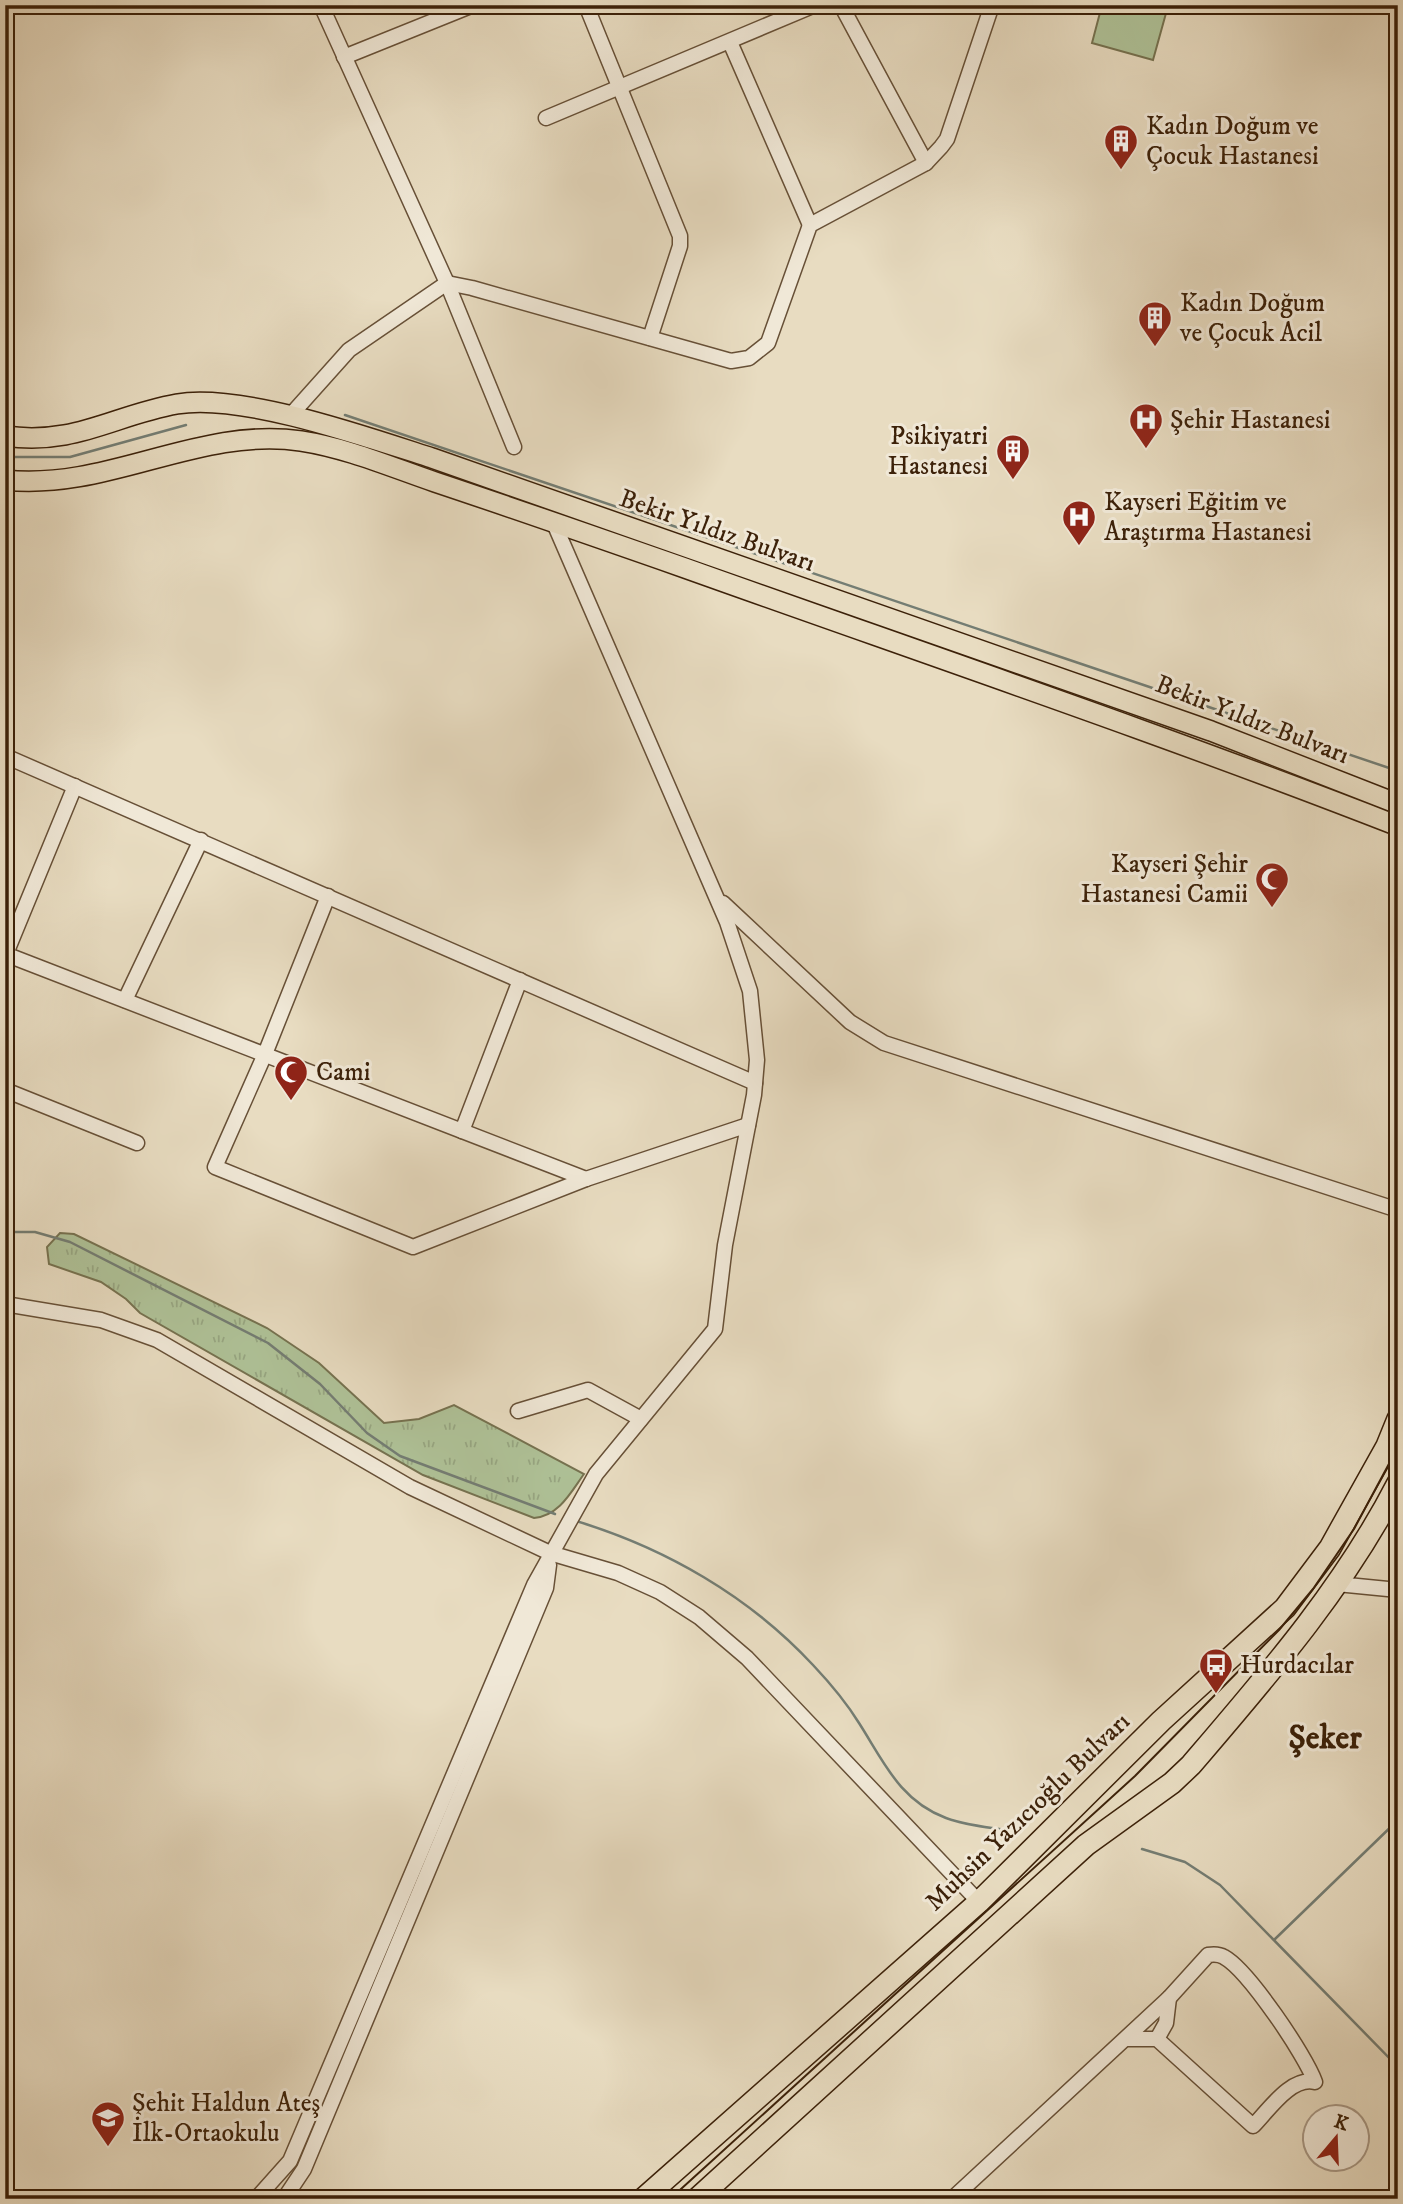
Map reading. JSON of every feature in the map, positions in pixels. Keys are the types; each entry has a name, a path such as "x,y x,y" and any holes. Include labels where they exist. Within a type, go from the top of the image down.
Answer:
{"highway":[{"name":"Muhsin Yazıcıoğlu Bulvarı","path":"643,2199 979,1902 1161,1721 1285,1608 1330,1548 1387,1446 1398,1419"},
{"path":"696,2199 1086,1845 1172,1783 1191,1765 1305,1632 1398,1483"}],"main road":[{"name":"Bekir Yıldız Bulvarı","path":"5,436 40,438 72,435 177,404 206,402 289,417 432,458 1211,731 1398,804"},
{"name":"Bekir Yıldız Bulvarı","path":"5,480 44,482 79,479 123,470 201,445 239,439 278,439 337,449 553,521 1274,778 1398,826"}],"street":[{"path":"321,5 447,283 514,447"},
{"path":"344,57 473,5"},
{"path":"586,5 680,236 680,246 650,338"},
{"path":"546,118 815,5"},
{"path":"841,5 926,163"},
{"path":"289,417 349,350 447,283 731,361 755,356 771,337 810,225 926,163 947,139 992,5"},
{"path":"730,42 810,225"},
{"path":"256,2199 271,2194 290,2161 550,1553 596,1474 715,1329 725,1245 755,1083 757,1043 754,1008 737,948 716,897 553,521"},
{"path":"5,756 755,1083"},
{"path":"75,786 5,955 586,1179"},
{"path":"125,1000 201,840"},
{"path":"328,896 265,1054 215,1167 413,1247 586,1179 748,1125"},
{"path":"716,897 850,1022 884,1042 1398,1210"},
{"path":"462,1131 520,980"},
{"path":"5,1090 137,1143"},
{"path":"5,1304 101,1320 157,1340 410,1487 550,1553 639,1582 679,1604 747,1658 979,1902"},
{"path":"518,1411 587,1390 641,1419"},
{"path":"284,2199 304,2169 546,1588 550,1553"},
{"path":"1337,1584 1398,1590"},
{"path":"952,2199 1169,1998 1204,1957 1212,1954 1224,1957 1239,1970 1295,2042 1315,2082 1304,2081 1294,2085 1253,2126 1157,2039 1126,2039"},
{"path":"1157,2039 1169,2015 1169,1998"}],"green space":[{"path":"1102,5 1168,6 1153,60 1092,43"},
{"path":"60,1233 74,1234 267,1328 319,1363 384,1423 419,1419 454,1405 584,1474 557,1508 551,1513 534,1518 423,1475 140,1313 126,1299 101,1282 49,1264 47,1247"}],"waterway":[{"path":"345,415 1398,771"},
{"path":"5,457 70,457 186,425"},
{"path":"5,1232 35,1232 70,1242 268,1343 320,1384 367,1433 400,1456 555,1514"},
{"path":"576,1521 642,1545 673,1560 704,1577 761,1617 788,1640 832,1686 895,1779 905,1791 930,1811 954,1821 1014,1831"},
{"path":"1275,1939 1398,1820"},
{"path":"1142,1849 1185,1862 1220,1885 1398,2067"}],"tram line":[{"path":"670,2199 1135,1776 1279,1630 1313,1589 1354,1529 1398,1447"}],"place":[{"name":"Kadın Doğum ve Çocuk Hastanesi","path":"1121,171"},
{"name":"Kadın Doğum ve Çocuk Acil","path":"1155,348"},
{"name":"Şehir Hastanesi","path":"1146,450"},
{"name":"Psikiyatri Hastanesi","path":"1013,481"},
{"name":"Kayseri Eğitim ve Araştırma Hastanesi","path":"1079,547"},
{"name":"Kayseri Şehir Hastanesi Camii","path":"1272,909"},
{"name":"Cami","path":"291,1102"},
{"name":"Hurdacılar","path":"1216,1695"},
{"name":"Şehit Haldun Ateş İlk-Ortaokulu","path":"108,2148"}],"district":[{"name":"Şeker","path":"1325,1738"}]}
